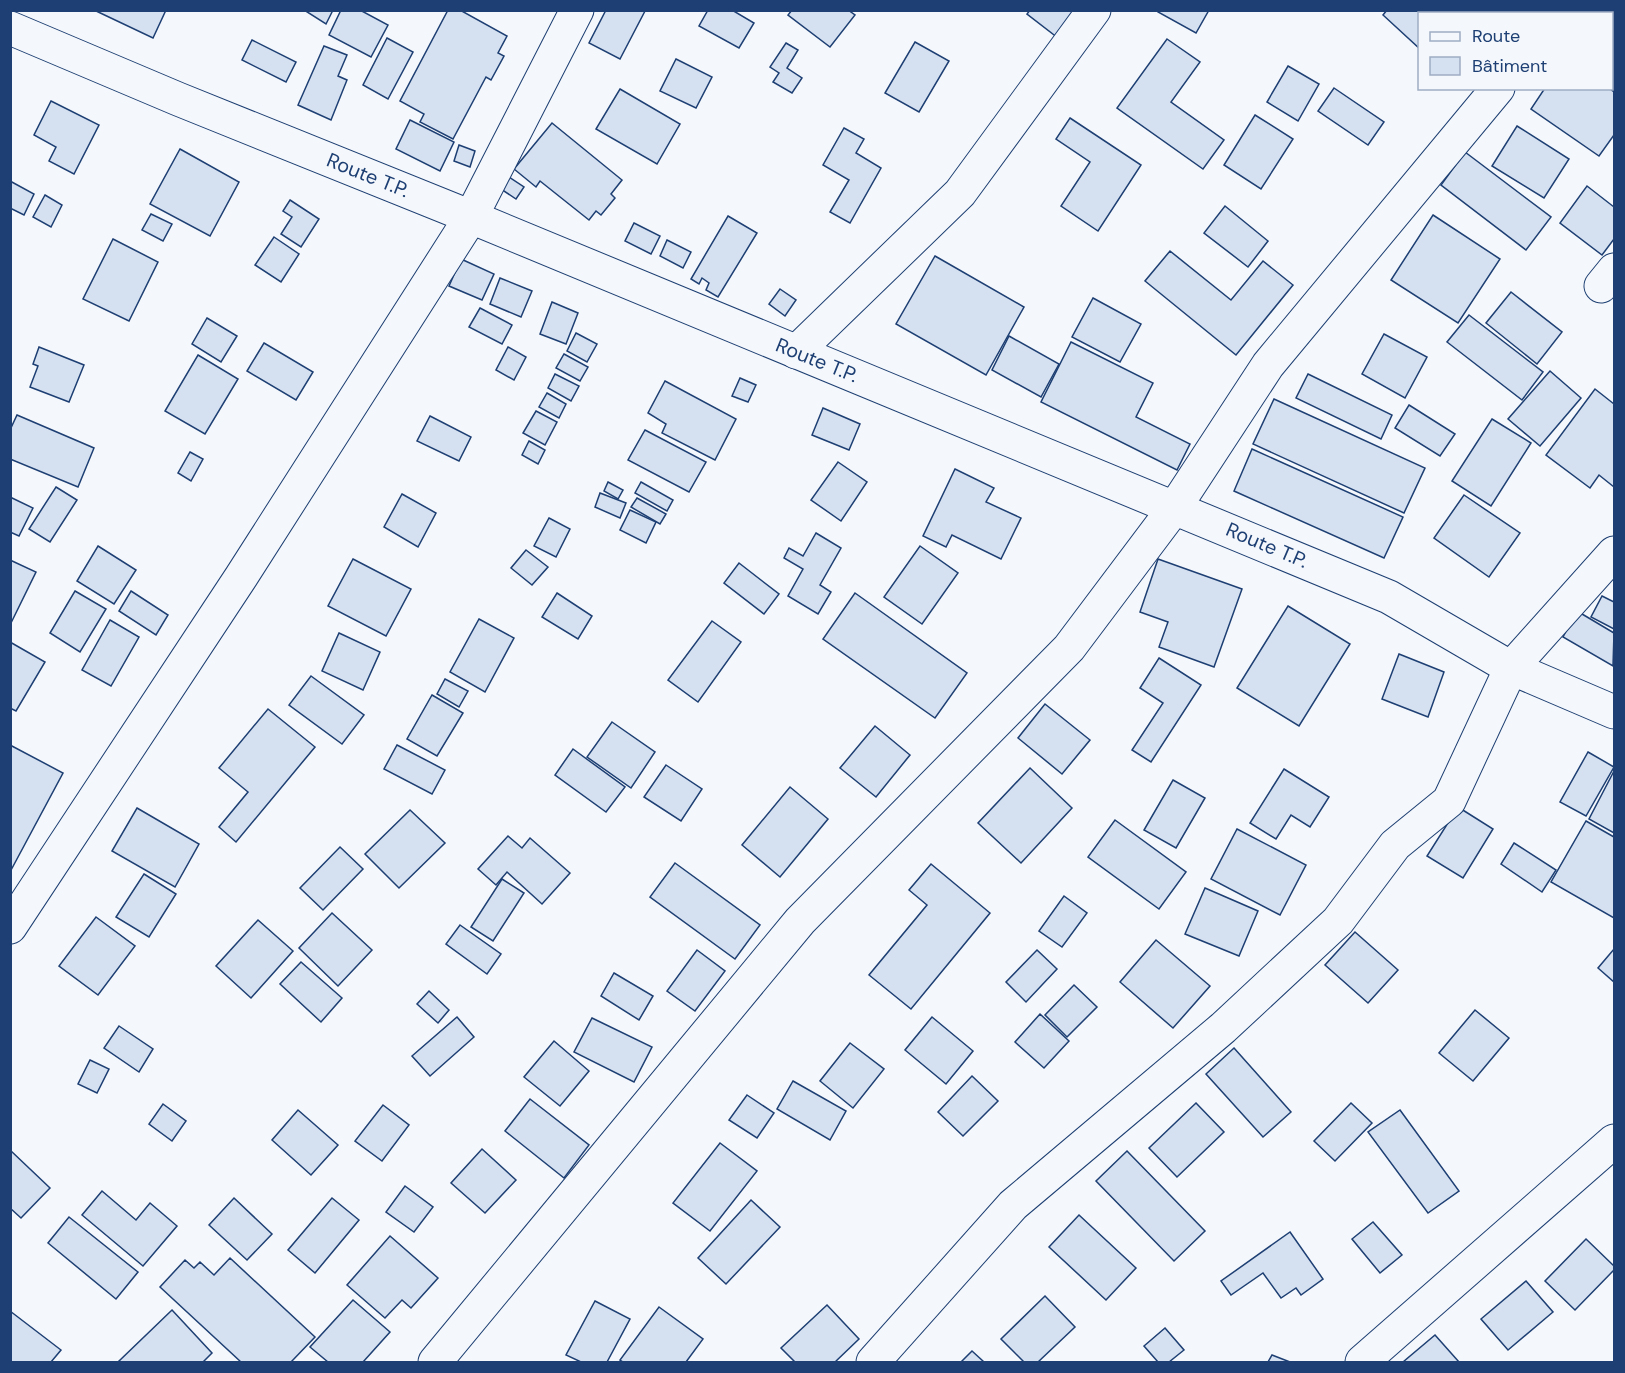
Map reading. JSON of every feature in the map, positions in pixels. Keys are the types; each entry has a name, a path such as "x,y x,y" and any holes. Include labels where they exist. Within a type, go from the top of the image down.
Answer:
{"street":[{"path":"10,927 234,587 471,217 577,10"},
{"path":"796,352 960,193 1094,10"},
{"name":"Route T.P.","path":"10,28 1389,597 1510,669 1614,712"},
{"path":"435,1362 800,921 1069,648 1175,507 1268,365 1495,90"},
{"path":"873,1362 1013,1204 1223,1028 1338,921 1395,845 1449,801 1510,669 1614,553"},
{"path":"1362,1362 1614,1141"}],"building":[{"path":"94,10 166,10 153,38"},
{"path":"304,10 333,10 326,24"},
{"path":"341,10 360,10 388,25 371,57 329,35"},
{"path":"448,10 460,10 507,36 498,53 504,56 491,80 486,77 453,139 420,122 424,114 400,101"},
{"path":"606,10 645,11 620,59 589,43"},
{"path":"708,10 732,10 754,23 739,48 699,26"},
{"path":"792,10 848,10 855,15 830,47 788,15"},
{"path":"1030,10 1079,10 1058,38 1027,14"},
{"path":"1159,10 1209,10 1196,33 1158,12"},
{"path":"1387,10 1451,10 1452,12 1418,12 1418,47 1383,15"},
{"path":"1613,15 1614,16 1613,54"},
{"path":"387,38 413,52 388,99 363,85"},
{"path":"1167,39 1200,62 1171,102 1224,140 1203,169 1117,108"},
{"path":"252,40 296,62 286,82 242,60"},
{"path":"915,42 949,61 919,112 885,93"},
{"path":"786,43 798,50 787,68 802,78 792,93 773,82 779,73 770,67"},
{"path":"324,46 347,55 338,76 347,80 331,120 298,105"},
{"path":"676,59 712,77 696,108 660,91"},
{"path":"1288,66 1319,84 1298,121 1267,102"},
{"path":"1334,88 1384,122 1368,145 1318,111"},
{"path":"620,89 680,124 657,164 596,129"},
{"path":"1544,90 1612,90 1614,92 1614,135 1599,156 1531,109"},
{"path":"51,101 99,125 74,174 49,161 56,147 34,135"},
{"path":"1255,115 1293,139 1261,189 1224,165"},
{"path":"1070,118 1141,165 1098,231 1061,206 1090,162 1056,139"},
{"path":"410,120 454,142 440,171 396,149"},
{"path":"552,123 622,180 611,194 615,198 601,215 596,211 589,220 540,181 536,187 514,169"},
{"path":"1517,126 1569,159 1544,198 1492,166"},
{"path":"844,128 864,139 856,153 881,168 850,223 830,212 849,180 823,165"},
{"path":"459,145 475,151 470,167 454,161"},
{"path":"180,149 239,182 210,236 150,204"},
{"path":"1465,152 1551,217 1526,250 1441,185"},
{"path":"503,173 524,187 516,199 495,185"},
{"path":"10,181 34,194 24,215 10,208"},
{"path":"1587,186 1614,207 1614,239 1602,255 1560,223"},
{"path":"45,195 62,205 51,227 33,217"},
{"path":"290,200 319,219 301,247 281,234 292,217 283,211"},
{"path":"1225,206 1268,241 1248,267 1204,233"},
{"path":"151,214 172,224 163,241 142,230"},
{"path":"1433,215 1500,259 1458,323 1391,280"},
{"path":"728,216 757,233 718,297 706,290 709,283 702,278 699,284 691,279"},
{"path":"634,223 660,236 651,254 625,241"},
{"path":"274,237 299,254 281,282 255,265"},
{"path":"113,239 158,262 129,321 83,299"},
{"path":"667,240 691,252 683,268 660,256"},
{"path":"1170,251 1231,300 1263,261 1293,285 1236,355 1145,281"},
{"path":"935,256 1024,307 986,375 896,324"},
{"path":"461,259 494,274 482,300 449,286"},
{"path":"500,278 532,291 521,317 490,304"},
{"path":"780,289 796,300 785,316 769,304"},
{"path":"1511,292 1562,332 1537,364 1486,323"},
{"path":"1093,298 1141,324 1120,362 1072,337"},
{"path":"552,302 578,313 566,344 540,334"},
{"path":"480,308 512,325 502,344 469,327"},
{"path":"1469,315 1543,372 1522,400 1447,342"},
{"path":"207,318 237,336 221,362 192,344"},
{"path":"576,333 597,344 587,362 567,351"},
{"path":"1384,334 1427,357 1405,398 1362,374"},
{"path":"1009,336 1059,364 1041,397 992,370"},
{"path":"1071,342 1153,383 1136,417 1190,444 1177,470 1041,402"},
{"path":"264,343 313,372 296,400 247,371"},
{"path":"39,347 84,365 69,402 30,387 38,366 33,364"},
{"path":"508,347 526,357 514,380 496,370"},
{"path":"564,354 588,367 580,381 556,368"},
{"path":"198,355 238,379 205,434 165,411"},
{"path":"1550,371 1581,398 1540,446 1508,419"},
{"path":"555,374 579,386 571,401 548,388"},
{"path":"1308,374 1392,415 1381,439 1296,398"},
{"path":"740,378 756,385 748,402 732,396"},
{"path":"665,381 736,419 715,460 662,433 666,424 648,413"},
{"path":"1595,389 1614,404 1614,487 1599,475 1590,488 1546,455"},
{"path":"547,393 566,404 559,418 539,407"},
{"path":"1274,399 1425,468 1404,513 1253,444"},
{"path":"1409,405 1455,434 1440,456 1395,428"},
{"path":"823,408 860,424 849,450 812,435"},
{"path":"536,411 557,422 545,445 523,433"},
{"path":"17,415 94,448 78,487 10,459 10,430"},
{"path":"430,416 471,437 459,461 417,441"},
{"path":"1492,419 1531,443 1491,506 1452,481"},
{"path":"645,430 706,462 689,492 628,460"},
{"path":"529,441 545,450 538,464 522,455"},
{"path":"1252,449 1403,517 1384,558 1234,491"},
{"path":"190,452 203,459 191,481 178,473"},
{"path":"838,462 867,482 841,521 811,500"},
{"path":"955,469 994,488 986,502 1021,518 1001,559 952,535 946,547 923,536"},
{"path":"608,482 623,490 618,499 604,491"},
{"path":"641,482 673,500 667,511 635,493"},
{"path":"56,487 77,500 50,542 29,529"},
{"path":"600,493 626,503 620,518 595,507"},
{"path":"402,494 436,513 418,547 384,527"},
{"path":"1464,495 1520,533 1489,577 1434,538"},
{"path":"10,497 33,508 19,536 10,532"},
{"path":"637,498 666,514 660,524 631,507"},
{"path":"630,510 656,522 646,543 620,530"},
{"path":"549,518 570,529 556,557 534,546"},
{"path":"816,533 841,548 820,585 831,592 818,614 788,596 803,569 784,558 789,548 803,556"},
{"path":"98,546 136,570 114,604 77,581"},
{"path":"920,546 958,573 922,624 884,597"},
{"path":"526,550 548,567 532,585 511,568"},
{"path":"353,559 411,589 386,636 328,606"},
{"path":"1158,559 1242,589 1214,667 1159,647 1168,622 1140,612"},
{"path":"10,560 36,572 10,625"},
{"path":"739,563 779,594 764,614 724,583"},
{"path":"75,591 106,609 80,652 50,633"},
{"path":"131,591 168,615 156,635 119,611"},
{"path":"557,593 592,616 578,639 542,617"},
{"path":"855,593 967,673 935,718 823,639"},
{"path":"1602,596 1614,602 1614,629 1591,617"},
{"path":"1288,606 1350,644 1299,726 1237,688"},
{"path":"1577,611 1614,633 1613,666 1563,637"},
{"path":"479,619 514,638 485,692 450,672"},
{"path":"110,620 139,637 111,686 82,670"},
{"path":"712,621 741,642 698,702 668,680"},
{"path":"339,633 380,652 363,690 322,671"},
{"path":"10,642 45,662 16,711 10,708"},
{"path":"1399,654 1444,672 1428,717 1382,699"},
{"path":"1159,658 1201,685 1151,762 1132,750 1163,703 1140,688"},
{"path":"311,676 364,715 342,744 289,705"},
{"path":"445,679 468,691 459,707 437,694"},
{"path":"432,695 463,713 437,756 407,739"},
{"path":"1045,704 1090,740 1062,774 1018,738"},
{"path":"268,709 315,747 236,842 219,827 248,792 219,768"},
{"path":"612,722 655,752 631,788 587,757"},
{"path":"875,726 910,755 876,797 840,768"},
{"path":"10,745 63,773 10,872"},
{"path":"397,745 445,770 432,794 384,769"},
{"path":"573,749 625,787 606,812 555,775"},
{"path":"1588,752 1614,767 1586,816 1560,802"},
{"path":"666,765 702,789 681,821 644,797"},
{"path":"1030,768 1072,808 1021,863 978,823"},
{"path":"1284,769 1329,797 1310,827 1291,815 1276,839 1250,823"},
{"path":"1614,771 1614,833 1589,819"},
{"path":"1173,780 1205,798 1176,848 1144,830"},
{"path":"790,787 828,819 780,877 742,845"},
{"path":"1458,807 1493,829 1463,878 1427,856"},
{"path":"137,808 199,844 175,887 112,851"},
{"path":"410,810 445,843 399,888 365,854"},
{"path":"1115,820 1186,872 1159,909 1088,857"},
{"path":"1586,821 1614,837 1614,918 1551,882"},
{"path":"1237,829 1306,865 1280,915 1211,879"},
{"path":"508,836 522,848 530,838 570,873 542,904 507,872 496,885 478,869"},
{"path":"1514,843 1556,870 1542,892 1501,864"},
{"path":"340,847 363,869 323,910 300,888"},
{"path":"675,863 760,925 735,959 650,897"},
{"path":"931,864 990,913 911,1009 869,975 927,905 909,890"},
{"path":"144,874 176,894 149,937 116,917"},
{"path":"502,879 524,893 493,941 471,927"},
{"path":"1205,888 1258,911 1239,956 1185,934"},
{"path":"1064,896 1087,913 1062,947 1039,931"},
{"path":"332,913 372,950 338,986 299,948"},
{"path":"96,917 135,946 98,995 59,966"},
{"path":"258,920 293,951 251,998 216,966"},
{"path":"460,925 501,954 487,974 446,944"},
{"path":"1355,932 1398,970 1368,1003 1325,965"},
{"path":"1156,940 1210,986 1173,1028 1120,982"},
{"path":"1614,949 1614,982 1598,968"},
{"path":"697,950 725,971 695,1011 667,991"},
{"path":"1037,950 1057,969 1026,1002 1006,982"},
{"path":"301,962 342,998 321,1022 280,984"},
{"path":"614,973 653,996 639,1020 601,996"},
{"path":"1074,985 1097,1007 1067,1037 1045,1015"},
{"path":"429,991 449,1010 438,1023 417,1004"},
{"path":"1475,1010 1509,1038 1473,1081 1439,1053"},
{"path":"1040,1014 1069,1041 1044,1068 1015,1042"},
{"path":"457,1017 474,1037 430,1076 412,1056"},
{"path":"932,1017 973,1051 946,1084 905,1050"},
{"path":"592,1018 652,1047 634,1082 574,1052"},
{"path":"119,1026 153,1049 139,1072 104,1048"},
{"path":"554,1041 589,1071 560,1106 524,1077"},
{"path":"850,1043 884,1069 853,1108 820,1081"},
{"path":"1234,1048 1291,1112 1263,1137 1206,1074"},
{"path":"90,1060 109,1069 97,1093 78,1084"},
{"path":"972,1076 998,1101 963,1136 938,1112"},
{"path":"793,1081 846,1111 830,1140 777,1109"},
{"path":"747,1095 774,1113 757,1138 729,1120"},
{"path":"530,1099 589,1145 564,1178 505,1131"},
{"path":"1196,1103 1224,1132 1177,1177 1149,1148"},
{"path":"1351,1103 1372,1123 1335,1161 1314,1141"},
{"path":"163,1104 186,1121 172,1141 149,1124"},
{"path":"383,1105 409,1125 382,1161 355,1141"},
{"path":"298,1110 338,1145 311,1175 272,1140"},
{"path":"1400,1110 1459,1191 1428,1213 1368,1132"},
{"path":"720,1143 757,1171 710,1231 673,1203"},
{"path":"482,1149 516,1180 485,1213 451,1183"},
{"path":"10,1150 50,1188 21,1218 10,1208"},
{"path":"1127,1151 1205,1231 1174,1261 1096,1181"},
{"path":"405,1186 433,1207 414,1232 386,1212"},
{"path":"102,1191 136,1220 150,1203 177,1226 143,1266 82,1215"},
{"path":"234,1198 272,1234 247,1260 209,1225"},
{"path":"332,1198 359,1220 315,1273 288,1250"},
{"path":"751,1200 780,1227 726,1284 698,1258"},
{"path":"1079,1215 1136,1268 1106,1300 1049,1247"},
{"path":"69,1217 138,1272 116,1299 48,1243"},
{"path":"1373,1222 1402,1255 1380,1273 1352,1239"},
{"path":"1290,1232 1323,1279 1301,1295 1296,1288 1281,1298 1263,1273 1231,1295 1221,1281"},
{"path":"390,1236 438,1278 411,1308 402,1300 385,1318 347,1285"},
{"path":"1586,1239 1614,1266 1614,1270 1575,1310 1545,1281"},
{"path":"230,1258 315,1337 291,1362 241,1362 160,1287 185,1260 194,1268 200,1262 214,1275"},
{"path":"1526,1281 1553,1312 1508,1350 1481,1319"},
{"path":"1045,1296 1075,1327 1038,1362 1024,1362 1001,1339"},
{"path":"353,1300 390,1332 363,1362 328,1362 310,1347"},
{"path":"595,1301 630,1319 607,1362 581,1362 566,1355"},
{"path":"827,1305 859,1339 835,1362 795,1362 781,1348"},
{"path":"659,1307 703,1339 686,1362 623,1362 620,1360"},
{"path":"172,1310 212,1353 203,1362 118,1362"},
{"path":"10,1311 61,1350 51,1362 10,1362"},
{"path":"1165,1328 1184,1350 1169,1362 1158,1362 1144,1346"},
{"path":"1435,1335 1459,1362 1403,1362"},
{"path":"972,1351 984,1362 961,1362"},
{"path":"1272,1355 1290,1362 1268,1362"}]}
